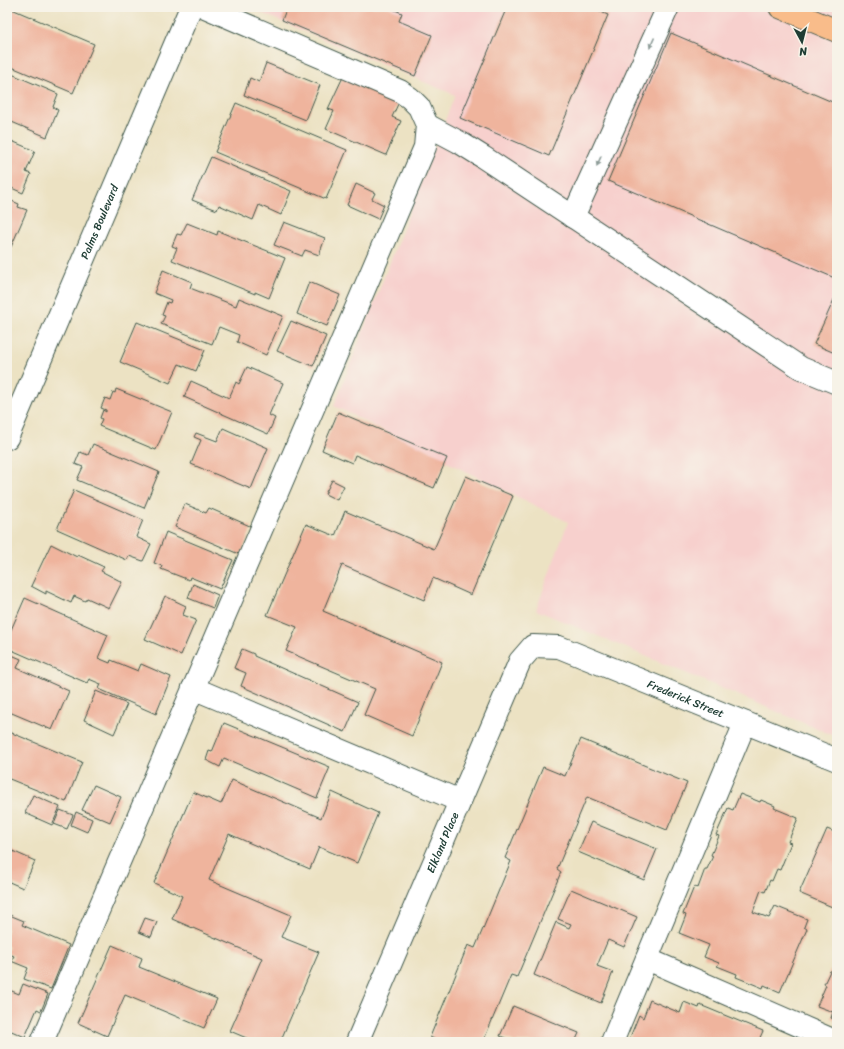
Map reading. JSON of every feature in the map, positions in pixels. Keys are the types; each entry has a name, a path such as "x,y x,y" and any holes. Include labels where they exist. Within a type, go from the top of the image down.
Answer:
{"highway":[{"path":"780,7 836,28"}],"street":[{"name":"Palms Boulevard","path":"7,438 191,7"},
{"path":"42,1042 425,147 427,125 419,108 410,98 400,91 205,7"},
{"path":"573,217 668,7"},
{"path":"427,125 484,157 801,368 837,384"},
{"name":"Frederick Street","path":"533,646 559,647 837,760"},
{"name":"Elkland Place","path":"356,1042 520,661 533,646"},
{"path":"193,688 460,801"},
{"path":"612,1042 744,723"},
{"path":"647,959 801,1035 836,1042"}],"shaded area":[{"path":"247,7 837,7 837,737 536,610 568,522 334,406 455,95"}],"building":[{"path":"7,7 94,44 73,93 7,65"},
{"path":"287,7 388,7 402,13 399,21 432,35 415,76 282,20"},
{"path":"507,7 588,7 608,15 549,156 460,118"},
{"path":"671,33 837,104 837,279 608,181"},
{"path":"266,63 320,85 306,120 244,95 250,78 259,82"},
{"path":"7,72 58,94 53,107 58,110 47,137 7,120"},
{"path":"343,77 399,102 392,117 401,121 386,155 326,129 334,111 328,109"},
{"path":"236,103 347,150 326,199 215,152"},
{"path":"7,139 35,151 26,172 31,174 23,193 7,186"},
{"path":"211,157 291,191 281,215 259,205 253,220 219,205 217,210 192,200"},
{"path":"356,184 375,193 372,199 384,205 378,219 347,205"},
{"path":"7,199 19,204 18,207 27,210 11,247 7,245"},
{"path":"284,222 325,238 319,255 305,250 302,256 274,245"},
{"path":"187,223 217,235 218,231 285,258 269,298 255,292 255,294 172,260 177,248 172,246 177,234 181,235"},
{"path":"163,270 192,282 190,288 236,306 239,298 283,316 266,355 237,342 239,335 219,327 212,344 161,324 165,316 162,315 167,302 170,303 171,300 154,293"},
{"path":"309,282 340,295 327,326 297,314"},
{"path":"837,293 837,354 814,344"},
{"path":"291,321 326,336 313,366 277,351"},
{"path":"137,322 205,350 196,371 179,364 170,383 120,362"},
{"path":"247,367 283,383 269,415 275,418 268,434 184,397 191,381 229,398 236,382 239,384"},
{"path":"116,389 172,412 156,450 99,426 102,419 100,418 103,410 106,412 106,410 101,408 105,398 110,400"},
{"path":"338,412 447,458 434,488 355,455 352,463 322,450"},
{"path":"223,428 268,448 251,489 191,464 201,440 194,437 196,433 217,441"},
{"path":"93,444 159,472 144,508 77,480 83,467 75,464 80,452 88,455"},
{"path":"466,476 513,496 471,595 433,578 424,600 342,565 323,611 442,662 412,736 364,715 375,689 286,651 297,627 267,615 306,524 335,536 345,511 434,549"},
{"path":"332,480 344,486 337,500 325,494"},
{"path":"74,490 143,520 136,537 151,544 143,561 129,556 127,560 57,529"},
{"path":"185,504 206,513 209,508 252,527 241,555 175,527"},
{"path":"166,532 233,560 220,589 190,577 189,580 161,569 162,566 154,563"},
{"path":"51,544 77,557 78,555 104,567 101,571 122,582 109,608 87,598 85,601 74,596 71,603 46,591 46,594 31,586"},
{"path":"193,584 218,595 213,608 188,598"},
{"path":"165,596 186,606 183,615 196,620 181,655 145,639"},
{"path":"25,598 108,635 98,658 110,663 111,660 138,671 141,664 171,677 156,714 99,689 101,684 89,679 87,683 7,648 7,639"},
{"path":"242,649 254,654 254,656 358,702 345,732 241,686 246,673 234,668"},
{"path":"7,653 21,659 17,668 69,691 52,730 7,711"},
{"path":"96,691 127,704 114,734 84,720"},
{"path":"224,723 330,767 317,798 224,758 220,767 206,760 209,751 212,752"},
{"path":"7,731 82,762 66,802 7,778"},
{"path":"581,739 687,783 667,830 587,797 557,869 561,872 517,977 511,975 483,1042 440,1042 430,1037 468,945 475,948 511,861 505,858 543,767 565,776"},
{"path":"232,780 321,818 332,792 378,813 357,863 319,847 310,869 229,834 209,880 291,915 281,937 319,952 280,1042 256,1042 230,1031 262,958 172,919 182,896 154,883 193,792 221,804"},
{"path":"94,785 121,797 110,822 82,810"},
{"path":"740,794 760,802 761,800 775,806 774,808 798,818 788,842 791,843 780,870 777,869 765,892 761,890 753,912 769,918 775,906 807,919 804,927 807,929 780,992 764,985 763,988 736,977 737,974 717,966 719,963 704,957 709,945 679,933 686,915 683,914 694,887 698,888 705,869 707,869 713,856 711,855 719,836 716,835 728,808 733,810"},
{"path":"33,795 60,807 52,825 25,813"},
{"path":"60,810 73,815 67,829 54,824"},
{"path":"76,812 92,819 87,832 71,825"},
{"path":"591,822 657,849 644,880 578,852"},
{"path":"827,829 837,833 837,909 799,893"},
{"path":"8,849 35,861 23,888 7,881"},
{"path":"571,889 637,917 624,947 608,940 597,966 613,972 601,1003 534,975 556,922 569,928 571,924 558,919"},
{"path":"7,914 24,921 22,925 69,945 51,989 24,979 28,968 11,961 14,956 7,953 9,947 7,946"},
{"path":"145,918 157,922 151,937 139,932"},
{"path":"112,945 142,958 139,967 217,999 204,1028 125,995 107,1036 78,1023"},
{"path":"837,959 837,1020 831,1018 833,1012 817,1006 826,985 824,984"},
{"path":"23,984 48,994 41,1011 37,1009 25,1037 7,1029 7,989 19,994"},
{"path":"650,1000 680,1013 684,1002 699,1008 700,1005 763,1031 758,1042 628,1042 639,1015 643,1018"},
{"path":"513,1006 579,1033 575,1042 515,1042 500,1036"}]}
